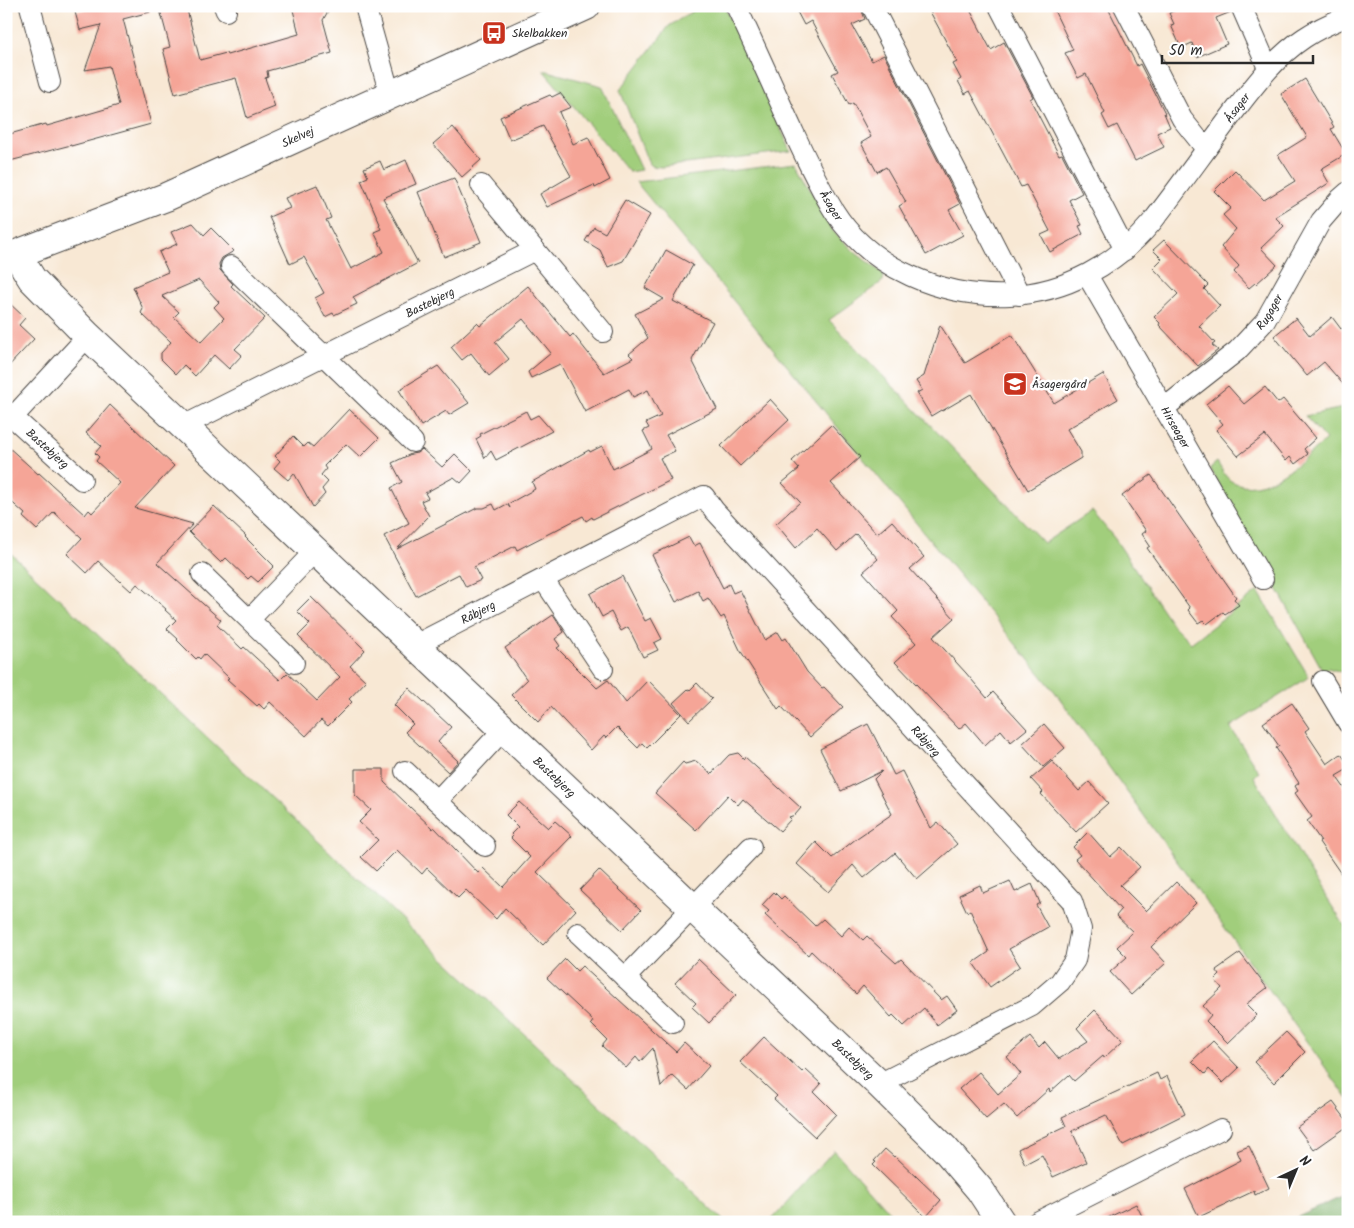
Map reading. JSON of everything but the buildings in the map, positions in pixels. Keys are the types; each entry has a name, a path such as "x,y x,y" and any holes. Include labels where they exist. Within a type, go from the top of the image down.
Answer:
{"street":[{"path":"30,6 50,82"},
{"path":"365,6 390,95"},
{"name":"Skelvej","path":"12,257 166,197 586,6"},
{"name":"Åsager","path":"736,6 804,156 835,212 854,236 877,256 902,272 930,285 960,293 990,296 1020,295 1054,288 1087,275 1125,250 1151,223 1268,68 1304,38 1347,16 1344,6"},
{"path":"872,6 1020,295"},
{"path":"999,6 1125,250"},
{"path":"1124,6 1182,119 1206,149"},
{"path":"1241,6 1268,68"},
{"path":"481,185 603,332"},
{"name":"Rugager","path":"1163,409 1237,351 1265,321 1321,221 1348,192"},
{"name":"Bastebjerg","path":"184,426 535,250"},
{"name":"Bastebjerg","path":"12,257 88,336 879,1084 945,1149 980,1190 1001,1222"},
{"path":"231,266 413,442"},
{"name":"Hirseager","path":"1087,275 1263,579"},
{"name":"Bastebjerg","path":"82,480 10,414 88,336"},
{"name":"Råbjerg","path":"414,645 704,496 1072,901 1081,930 1075,960 1060,982 1032,1006 879,1084"},
{"path":"250,619 316,551"},
{"path":"202,574 294,664"},
{"path":"543,579 603,669"},
{"path":"1323,681 1348,723"},
{"path":"437,801 504,729"},
{"path":"405,771 485,846"},
{"path":"625,978 751,847"},
{"path":"578,933 673,1023"},
{"path":"1037,1222 1221,1130"}],"green space":[{"path":"701,6 724,6 791,151 661,167 652,166 648,162 620,90 669,26"},
{"path":"543,70 602,86 641,170 629,172"},
{"path":"796,163 833,231 857,254 884,274 883,281 829,320 1044,543 1092,511 1115,539 1172,624 1191,643 1258,591 1309,677 1230,727 1259,772 1254,777 1310,872 1348,931 1348,1099 1055,692 636,182"},
{"path":"1348,407 1348,670 1341,672 1328,668 1323,671 1210,468 1217,462 1231,481 1243,485 1256,485 1269,481 1295,466 1326,440 1305,416"},
{"path":"6,549 725,1222 6,1222"},
{"path":"834,1150 898,1222 770,1222"},
{"path":"1348,1194 1348,1222 1287,1222"}],"place":[{"name":"Skelbakken","path":"494,33"},
{"name":"Åsagergård","path":"1015,384"}]}
